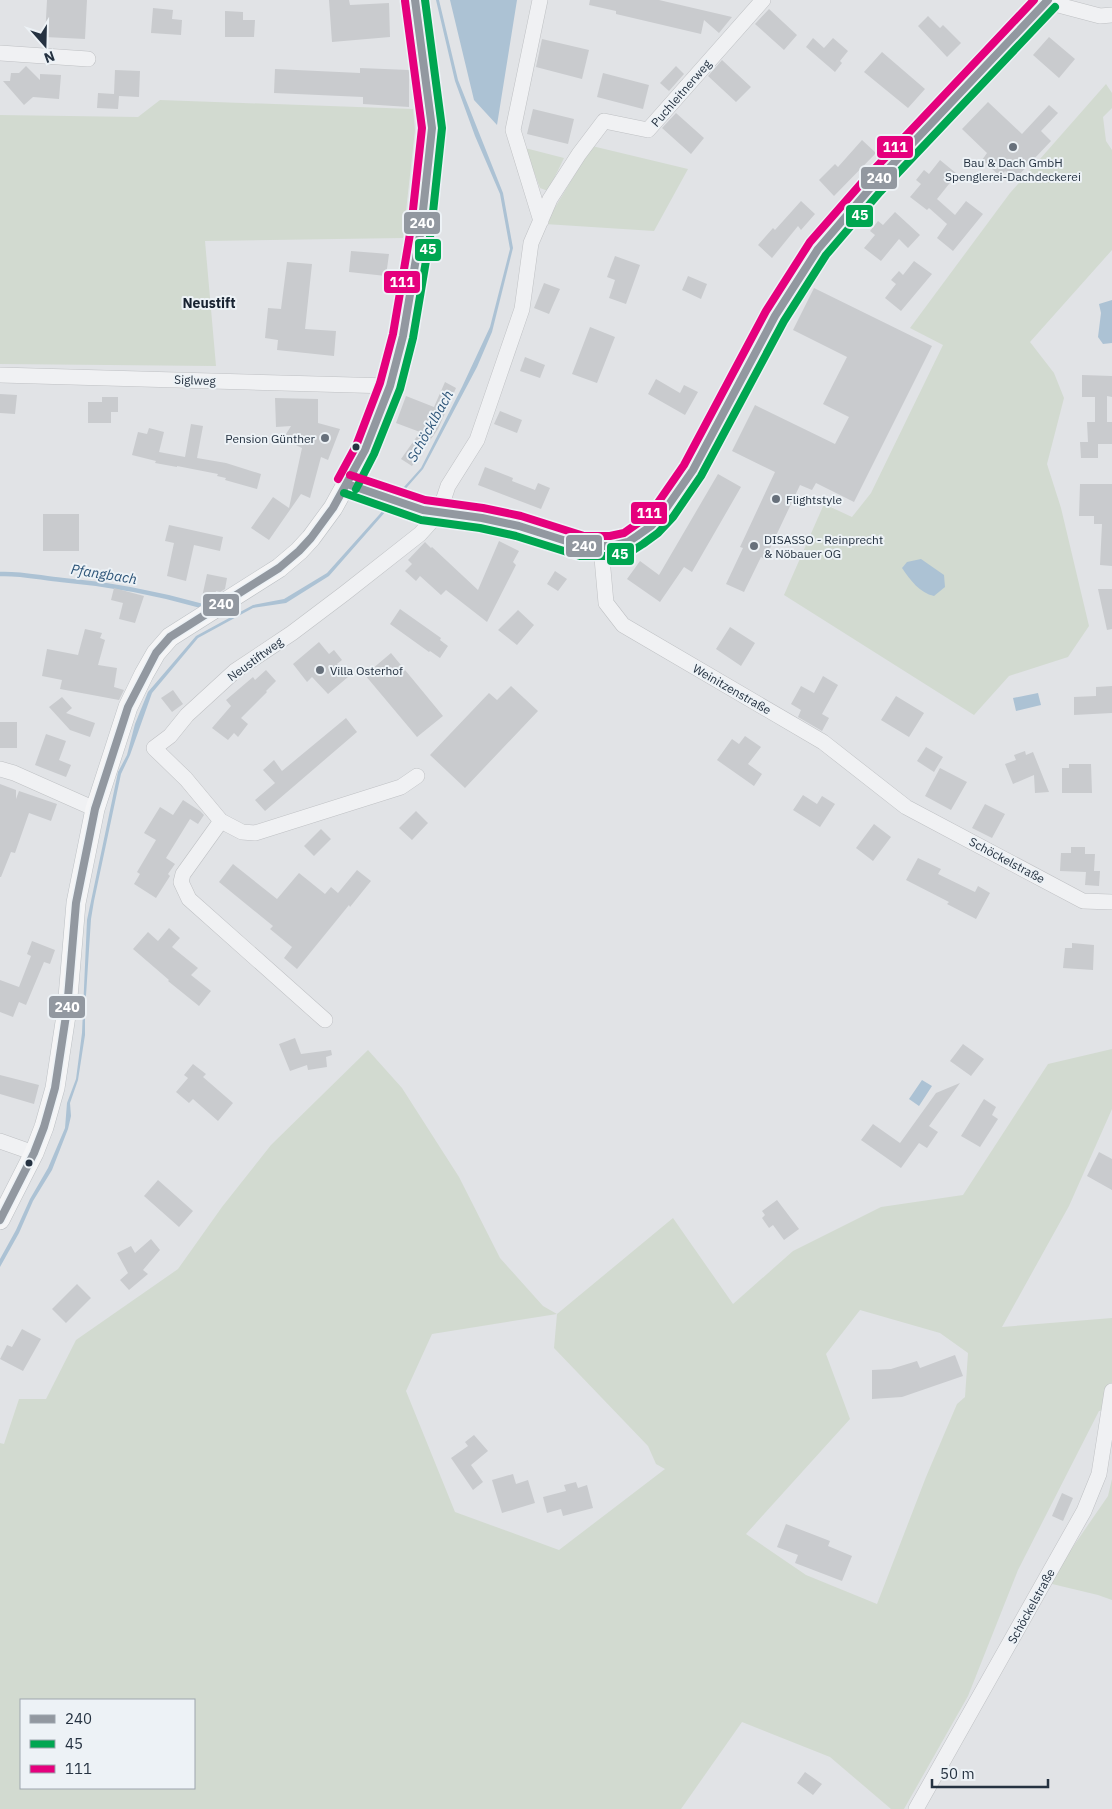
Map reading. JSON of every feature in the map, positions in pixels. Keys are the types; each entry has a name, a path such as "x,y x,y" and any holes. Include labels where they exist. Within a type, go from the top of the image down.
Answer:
{"main road":[{"path":"0,1220 34,1153 44,1127 54,1088 67,1009 76,903 95,809 128,707 156,653 170,637 278,568 312,538 347,484 365,450 390,386 403,336 421,230 432,128 415,0"},
{"path":"347,484 404,504 439,513 482,518 519,526 582,546 601,547 628,542 652,526 693,470 775,316 818,249 873,185 1048,1"}],"street":[{"path":"540,0 513,130 541,221"},
{"name":"Puchleitnerweg","path":"439,513 448,486 477,440 522,310 531,243 550,199 579,154 604,122 648,130 763,0"},
{"path":"1048,1 1100,16 1112,15"},
{"path":"0,53 88,59"},
{"name":"Siglweg","path":"0,375 390,386"},
{"name":"Neustiftweg","path":"418,776 401,788 255,833 242,832 221,820 186,779 154,748 170,736 187,715 235,671 292,633 345,593 420,534 439,513"},
{"name":"Weinitzenstraße","path":"601,547 606,603 623,625 823,742 906,807"},
{"path":"0,769 14,773 95,809"},
{"name":"Schöckelstraße","path":"906,807 1083,901 1112,902"},
{"path":"221,820 183,874 181,882 189,899 325,1020"},
{"path":"0,1141 34,1153"},
{"name":"Schöckelstraße","path":"916,1809 1084,1511 1099,1474 1112,1391"}],"shaded area":[{"path":"1106,84 1112,93 1112,108 1103,117 1106,141 1112,150 1112,250 1030,342 1054,373 1064,398 1047,464 1061,508 1089,626 1068,657 1009,676 974,715 784,595 824,504 852,517 871,493 943,345 910,328 1010,193"},
{"path":"160,100 413,109 415,130 403,238 205,241 216,366 0,364 0,115 138,117"},
{"path":"592,146 688,169 654,231 545,224"},
{"path":"525,148 564,158 548,191 540,188"},
{"path":"1112,1049 1112,1109 1069,1206 1002,1327 1112,1318 1112,1409 1099,1411 1018,1570 968,1696 904,1809 891,1809 830,1757 742,1722 681,1809 0,1809 0,1443 4,1444 19,1399 46,1399 76,1340 178,1269 222,1207 271,1145 368,1050 402,1088 459,1177 500,1258 543,1306 557,1314 673,1218 733,1304 793,1251 881,1207 963,1195 1048,1064","holes":["860,1310 940,1333 968,1353 965,1397 957,1404 926,1477 877,1604 806,1575 746,1534 850,1419 826,1354","557,1314 554,1348 648,1446 656,1464 665,1469 559,1550 455,1512 406,1391 432,1334"]},
{"path":"1112,1479 1112,1600 1048,1583 1108,1496"}],"water":[{"path":"436,0 439,0 458,80 503,193 513,248 492,332 477,367 423,469 329,576 286,603 253,608 198,638 152,693 130,755 121,774 94,901 91,919 85,1035 78,1080 70,1103 71,1116 68,1129 52,1170 33,1201 19,1233 0,1267 0,1259 48,1168 65,1128 67,1103 76,1079 82,1033 87,920 118,772 127,755 135,724 148,692 196,636 253,605 284,599 327,573 421,468 490,327 510,249 500,194 475,136 455,81"},
{"path":"450,0 517,0 497,125 474,100"},
{"path":"1112,300 1112,343 1103,344 1098,337 1101,313 1099,304"},
{"path":"921,559 944,575 945,587 934,596 920,589 902,568 907,562"},
{"path":"1038,693 1041,705 1016,711 1013,698"},
{"path":"922,1080 932,1086 919,1106 909,1099"}],"building":[{"path":"47,0 87,0 85,39 45,37"},
{"path":"329,0 349,0 350,5 389,3 390,37 332,42"},
{"path":"590,0 659,0 732,17 719,33 704,20 701,34 616,14 616,11 589,5"},
{"path":"153,8 173,10 172,19 182,20 181,35 151,33"},
{"path":"769,9 797,35 784,50 755,24"},
{"path":"225,11 243,12 243,20 255,20 254,37 225,37"},
{"path":"928,16 940,28 943,25 961,43 947,57 918,26"},
{"path":"1049,37 1075,59 1059,78 1033,55"},
{"path":"813,38 824,48 833,38 848,51 840,61 842,63 835,72 806,47"},
{"path":"542,39 589,50 582,79 536,67"},
{"path":"882,52 925,89 908,108 864,72"},
{"path":"722,60 751,87 736,102 708,76"},
{"path":"26,66 40,80 40,74 61,75 59,99 33,97 24,105 3,81 10,81 11,73 19,73"},
{"path":"676,66 684,74 669,91 660,83"},
{"path":"360,68 409,70 409,107 363,104 363,97 274,93 275,69 360,73"},
{"path":"115,70 140,71 139,97 119,96 118,109 97,108 98,93 114,94"},
{"path":"603,73 649,85 643,109 597,97"},
{"name":"Bau & Dach GmbH Spenglerei-Dachdeckerei","path":"988,102 1022,134 1049,105 1058,113 1041,131 1051,141 1014,180 1005,171 1001,177 982,160 987,153 962,129"},
{"path":"533,109 574,119 568,144 527,134"},
{"path":"676,113 704,138 691,154 662,128"},
{"path":"862,140 876,153 834,196 819,180 835,164 838,167"},
{"path":"940,160 957,174 937,199 955,215 966,201 983,214 953,251 937,238 947,224 929,208 927,210 910,197 921,184 916,180 924,170 929,174"},
{"path":"801,201 815,214 801,230 798,226 772,258 758,245 773,228 775,230"},
{"path":"895,212 920,235 908,248 899,239 881,261 864,248 875,235 870,231 878,221 883,225"},
{"path":"351,251 389,254 386,276 349,272"},
{"path":"615,256 640,265 626,304 609,298 615,280 607,277"},
{"path":"914,261 932,274 901,311 885,298 896,284 891,280 899,271 903,275"},
{"path":"287,262 312,264 305,329 336,331 334,356 277,350 278,340 265,338 268,308 281,309"},
{"path":"688,276 707,284 701,299 682,290"},
{"path":"544,283 560,289 549,314 534,308"},
{"path":"814,288 932,346 854,502 816,483 812,490 800,485 765,559 761,557 744,592 726,584 743,548 740,547 775,472 732,451 755,405 835,444 849,417 823,404 847,357 793,330"},
{"path":"590,327 615,337 597,383 572,374"},
{"path":"525,357 545,365 540,378 520,371"},
{"path":"1082,375 1112,376 1112,397 1107,396 1107,422 1112,422 1112,444 1098,444 1098,458 1081,458 1080,442 1088,442 1087,422 1095,422 1095,397 1082,397"},
{"path":"656,379 680,393 684,385 698,392 685,415 648,394"},
{"path":"445,382 456,388 438,429 412,466 401,459 420,432 396,423 406,396 434,407"},
{"path":"0,394 17,395 15,414 0,413"},
{"path":"102,397 118,397 118,412 111,412 111,423 88,423 88,402 102,402"},
{"path":"275,398 318,399 318,423 340,429 328,460 321,457 310,498 301,494 269,540 251,528 273,497 289,508 302,448 283,439 291,426 276,427"},
{"path":"500,411 522,420 517,433 494,424"},
{"path":"191,424 203,426 197,458 226,463 261,474 257,489 225,480 226,478 217,476 218,474 155,463 156,461 132,455 138,432 147,434 149,428 164,432 159,452 185,457"},
{"path":"485,467 513,478 512,481 535,490 538,483 550,488 541,509 478,485"},
{"path":"718,474 741,487 692,572 684,567 660,602 627,579 640,561 659,575"},
{"path":"1080,484 1112,484 1112,566 1100,565 1102,524 1094,524 1094,516 1079,516"},
{"path":"43,514 79,514 79,551 43,551"},
{"path":"169,525 223,537 220,551 194,545 186,581 167,576 174,543 165,541"},
{"path":"499,541 519,551 513,562 516,565 487,622 446,590 441,595 420,576 416,581 405,571 412,564 408,560 425,542 478,590"},
{"path":"555,571 567,579 558,591 547,584"},
{"path":"207,574 227,578 225,589 220,592 216,591 215,595 210,598 202,597"},
{"path":"114,588 144,596 135,623 119,619 123,603 111,600"},
{"path":"1098,589 1112,589 1112,629 1107,630"},
{"path":"400,609 441,638 440,640 448,646 440,658 390,624"},
{"path":"518,610 534,625 517,645 498,630"},
{"path":"730,627 755,643 741,666 716,649"},
{"path":"85,629 102,633 100,638 105,640 98,665 117,668 114,687 124,690 119,700 60,689 62,680 42,676 47,649 78,655"},
{"name":"Villa Osterhof","path":"319,642 329,654 334,650 342,660 337,664 348,677 328,694 312,677 307,682 293,664"},
{"path":"391,653 443,716 417,737 365,675"},
{"path":"266,670 276,681 241,718 248,724 238,737 234,733 228,740 212,728 231,706 226,700 253,677 255,680"},
{"path":"823,676 838,685 822,714 829,718 822,731 798,717 801,710 791,704 801,686 814,693"},
{"path":"511,686 538,711 465,788 430,755 489,693 497,700"},
{"path":"1112,686 1112,713 1074,715 1074,697 1096,696 1096,687"},
{"path":"173,690 183,704 172,712 161,698"},
{"path":"896,696 924,713 909,737 881,720"},
{"path":"62,697 72,708 66,713 95,723 90,737 70,730 49,707"},
{"path":"346,718 357,732 265,811 255,800 275,783 263,770 274,760 282,771"},
{"path":"0,722 17,722 17,748 0,748"},
{"path":"46,734 66,741 59,760 71,765 66,777 35,765"},
{"path":"745,736 761,747 748,764 762,774 754,786 717,760 732,739 739,744"},
{"path":"926,747 943,757 934,772 917,761"},
{"path":"1025,751 1026,755 1033,752 1049,792 1035,793 1034,775 1013,784 1005,764 1016,760 1014,755"},
{"path":"1069,764 1091,764 1092,793 1062,793 1062,768 1069,768"},
{"path":"940,768 967,782 951,810 925,796"},
{"path":"0,784 16,790 16,799 19,791 57,804 51,821 29,813 15,853 11,852 1,877 0,877"},
{"path":"803,795 817,804 822,796 835,804 820,827 793,810"},
{"path":"183,800 204,815 198,824 190,819 166,858 175,864 156,898 134,884 140,874 137,872 156,840 144,833 160,807 173,815"},
{"path":"985,804 1005,814 992,838 972,828"},
{"path":"416,811 428,823 412,840 399,828"},
{"path":"874,824 891,837 873,861 856,848"},
{"path":"321,829 331,839 314,856 304,846"},
{"path":"1071,847 1085,847 1085,854 1095,854 1094,871 1100,871 1099,886 1085,885 1086,872 1060,871 1061,853 1071,853"},
{"path":"918,858 941,869 938,874 975,892 978,886 990,893 976,919 947,904 949,902 906,880"},
{"path":"233,864 277,899 299,873 325,894 331,887 338,893 357,870 371,881 297,969 284,958 292,947 270,929 273,926 219,882"},
{"path":"169,928 180,938 172,947 198,968 191,975 211,991 199,1006 133,949 148,932 158,941"},
{"path":"32,941 55,950 50,964 44,962 26,1005 19,1002 13,1017 0,1012 0,980 19,987 31,956 27,954"},
{"path":"1072,943 1094,945 1093,970 1063,968 1065,948 1072,948"},
{"path":"295,1038 301,1054 331,1050 332,1055 326,1057 327,1067 308,1070 307,1065 290,1071 279,1044"},
{"path":"963,1044 984,1059 971,1076 950,1061"},
{"path":"193,1064 206,1074 203,1077 233,1103 218,1121 193,1099 189,1103 176,1092 188,1078 184,1075"},
{"path":"0,1075 39,1085 34,1104 0,1094"},
{"path":"960,1083 929,1126 938,1132 927,1148 919,1143 901,1168 861,1140 873,1124 900,1143 936,1093"},
{"path":"984,1099 996,1107 992,1115 998,1119 980,1147 961,1136"},
{"path":"1099,1152 1112,1159 1112,1190 1087,1176"},
{"path":"158,1180 193,1211 179,1227 144,1196"},
{"path":"777,1200 799,1229 784,1240 773,1225 769,1228 762,1218 765,1215 762,1211"},
{"path":"151,1239 160,1250 143,1270 148,1274 129,1290 120,1280 128,1273 117,1253 131,1246 135,1253"},
{"path":"77,1284 91,1298 66,1323 52,1309"},
{"path":"22,1329 41,1339 23,1371 0,1359 7,1345 12,1347"},
{"path":"955,1355 963,1376 902,1397 872,1399 872,1370 891,1369 917,1361 920,1368"},
{"path":"474,1435 488,1451 471,1465 483,1482 473,1490 451,1458 468,1446 465,1442"},
{"path":"513,1474 516,1484 528,1480 535,1503 502,1513 492,1480"},
{"path":"576,1482 578,1488 587,1485 593,1508 563,1516 561,1509 547,1513 543,1497 566,1491 564,1485"},
{"path":"1062,1493 1073,1498 1063,1521 1052,1516"},
{"path":"786,1524 830,1541 828,1546 852,1556 842,1581 795,1563 798,1555 777,1547"},
{"path":"805,1772 822,1784 813,1795 797,1783"}],"waterway":[{"name":"Pfangbach","path":"0,574 97,584 150,593 202,606"},
{"name":"Pfangbach","path":"227,615 237,615"}],"transit line":[{"name":"240","path":"0,1220 34,1153 44,1127 55,1088 67,1009 76,903 95,809 128,707 156,653 170,637 279,568 311,538 333,508 365,450 390,386 403,336 421,229 432,128 415,0"},
{"name":"45","path":"356,489 374,454 400,389 413,338 431,231 442,128 425,0"},
{"name":"111","path":"350,475 425,500 483,508 521,516 584,536 610,536 624,533 644,519 657,504 684,465 766,311 810,242 866,178 1034,0"},
{"name":"240","path":"347,484 423,510 482,518 519,526 582,546 611,546 628,542 637,536 651,526 665,510 693,470 775,316 818,249 873,185 1048,0"},
{"name":"111","path":"338,479 356,446 380,383 393,334 411,228 422,128 405,1"},
{"name":"45","path":"344,493 421,520 480,528 516,536 580,556 613,556 632,551 643,544 658,533 673,517 701,476 784,321 826,255 880,192 1055,7"}],"place":[{"name":"Bau & Dach GmbH Spenglerei-Dachdeckerei","path":"1013,147"},
{"name":"Pension Günther","path":"325,438"},
{"name":"Flightstyle","path":"776,499"},
{"name":"DISASSO - Reinprecht & Nöbauer OG","path":"754,546"},
{"name":"Villa Osterhof","path":"320,670"}],"district":[{"name":"Neustift","path":"209,303"}],"water label":[{"name":"Schöcklbach","path":"430,426"}]}
